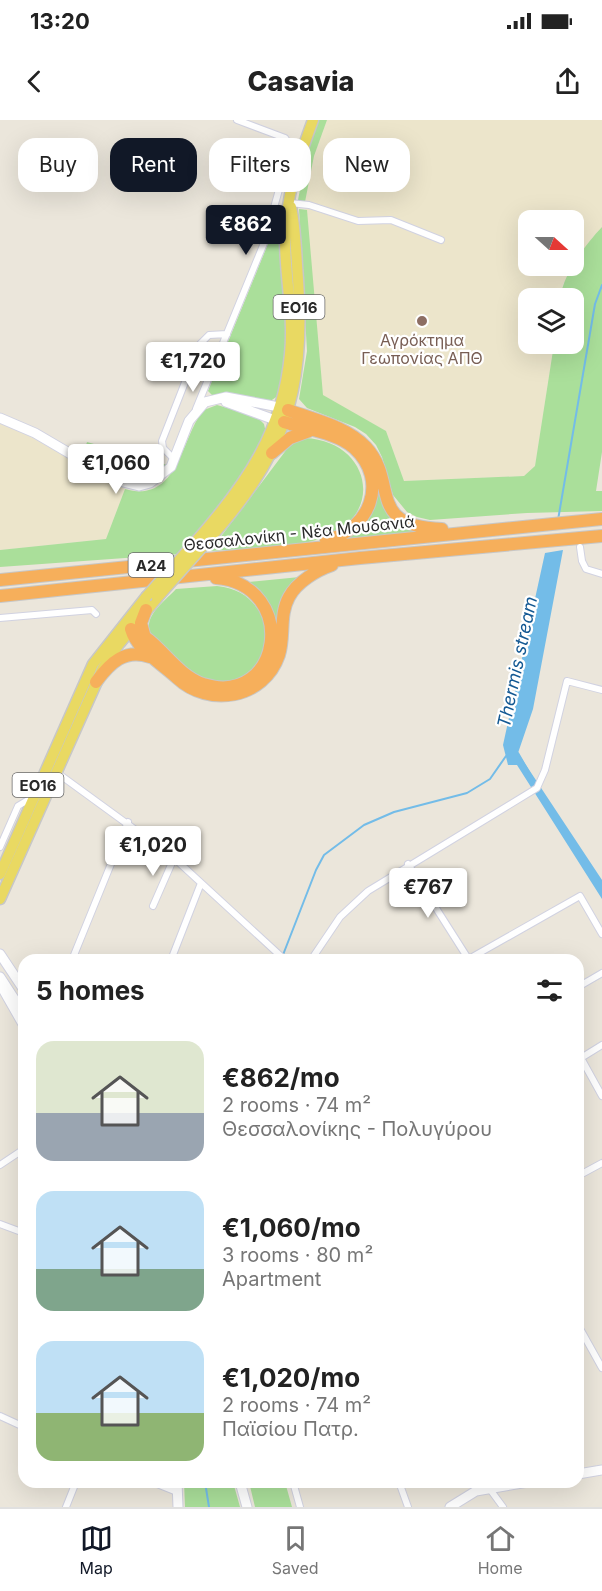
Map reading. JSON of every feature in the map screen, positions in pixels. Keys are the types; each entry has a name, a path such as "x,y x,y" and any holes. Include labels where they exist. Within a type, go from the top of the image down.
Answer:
{"highway":[{"path":"282,415 311,431 346,443 360,455 370,476 370,501 360,523 338,538 290,550"},
{"path":"282,415 336,427 358,440 372,456 389,506 404,521 425,528 494,530"},
{"path":"272,453 290,438 311,431"},
{"name":"Θεσσαλονίκη - Νέα Μουδανιά","path":"4,579 602,519"},
{"name":"Θεσσαλονίκη - Νέα Μουδανιά","path":"0,596 360,558 538,543 576,543 602,537"},
{"path":"131,629 134,639 181,682 200,692 218,696 248,690 263,679 278,658 282,643 285,605 290,595 299,585 323,568 360,558"},
{"path":"131,629 144,634 189,676 204,684 236,685 253,676 261,669 273,639 267,611 255,596 241,585 224,579 194,577"},
{"path":"142,605 141,623 144,634"},
{"path":"96,682 109,665 127,655 147,655 157,659"}],"main road":[{"name":"ΕΟ16","path":"0,874 77,696 99,653 245,495 272,453 297,370 301,338 294,222 290,203 298,162 313,120"},
{"name":"ΕΟ16","path":"0,899 96,682 131,629 142,605 158,598 250,476 282,415"},
{"path":"116,632 131,629"}],"street":[{"path":"0,418 35,433 128,485 150,483 171,467 264,243 291,147 285,138 237,120"},
{"path":"290,203 309,205 358,220 391,220 441,240"},
{"path":"174,459 163,448 162,441 200,344 209,335 227,334"},
{"path":"195,410 211,399 226,398 282,415"},
{"path":"576,543 586,569 602,574"},
{"path":"0,618 92,610 96,614"},
{"path":"316,954 345,911 376,884 530,794 542,779 567,681 602,690"},
{"path":"56,771 174,858 279,954"},
{"path":"0,847 18,806 34,796"},
{"path":"74,954 128,822"},
{"path":"153,906 174,858"},
{"path":"408,864 464,954"},
{"path":"173,954 201,883"},
{"path":"478,954 580,896 602,934"},
{"path":"0,954 18,981"},
{"path":"584,984 602,973"},
{"path":"0,977 18,1005"},
{"path":"0,987 18,1018"},
{"path":"584,1056 602,1045"},
{"path":"584,1065 602,1096"},
{"path":"0,1165 18,1153"},
{"path":"584,1173 602,1163"},
{"path":"0,1224 18,1231"},
{"path":"584,1336 602,1368"},
{"path":"0,1416 18,1424"},
{"path":"584,1473 602,1470"},
{"path":"66,1507 74,1488"},
{"path":"177,1488 178,1507"},
{"path":"242,1488 247,1507"},
{"path":"295,1488 300,1507"},
{"path":"401,1488 408,1507"},
{"path":"450,1507 482,1488"},
{"path":"485,1488 503,1507"}],"shaded area":[{"name":"Αγρόκτημα Γεωπονίας ΑΠΘ","path":"327,120 602,120 602,227 584,251 584,210 518,210 518,276 568,276 562,288 518,288 518,354 552,354 535,466 524,476 404,481 386,431 323,396 305,202 307,192 311,192 311,171"},
{"path":"0,423 29,436 125,489 106,539 0,550"}],"green space":[{"path":"319,120 327,120 311,171 311,142"},
{"path":"300,192 307,192 305,202 298,200"},
{"path":"283,207 288,342 279,395 269,402 229,394 212,395 208,391"},
{"path":"299,209 307,210 323,395 386,431 404,481 524,476 535,466 552,354 584,354 584,288 562,288 568,276 584,276 584,249 602,227 602,452 596,491 602,491 602,511 527,513 430,520 407,512 393,495 382,457 376,445 366,434 355,427 307,408 299,399 307,351"},
{"path":"217,405 256,416 264,424 266,433 252,466 181,554 0,567 0,550 106,539 125,489 141,491 155,488 165,481 180,458 198,418 204,410"},
{"path":"305,438 327,442 344,452 356,465 362,480 363,496 357,512 344,526 325,537 312,541 283,546 210,551 290,445"},
{"path":"87,442 167,465 143,478 133,480 124,478 83,455"},
{"path":"375,475 392,519 415,533 347,540 366,521"},
{"path":"310,576 300,584 278,639 272,613 239,583"},
{"path":"217,586 243,594 259,611 269,627 261,667 229,686 193,675 151,634 149,628 152,615 176,589"},
{"path":"184,1488 235,1488 240,1507 185,1507"},
{"path":"250,1488 287,1488 292,1507 255,1507"}],"water":[{"path":"563,550 533,709 518,753 602,880 602,899 517,765 508,765 503,745 545,553"}],"waterway":[{"name":"Thermis stream","path":"558,520 595,304 602,285"},
{"path":"518,753 533,779"},
{"name":"Thermis stream","path":"283,954 324,855 364,825 394,812 467,793 490,779 506,756"},
{"name":"Thermis stream","path":"206,1488 209,1507"}],"place":[{"name":"Αγρόκτημα Γεωπονίας ΑΠΘ","path":"422,321"}]}
